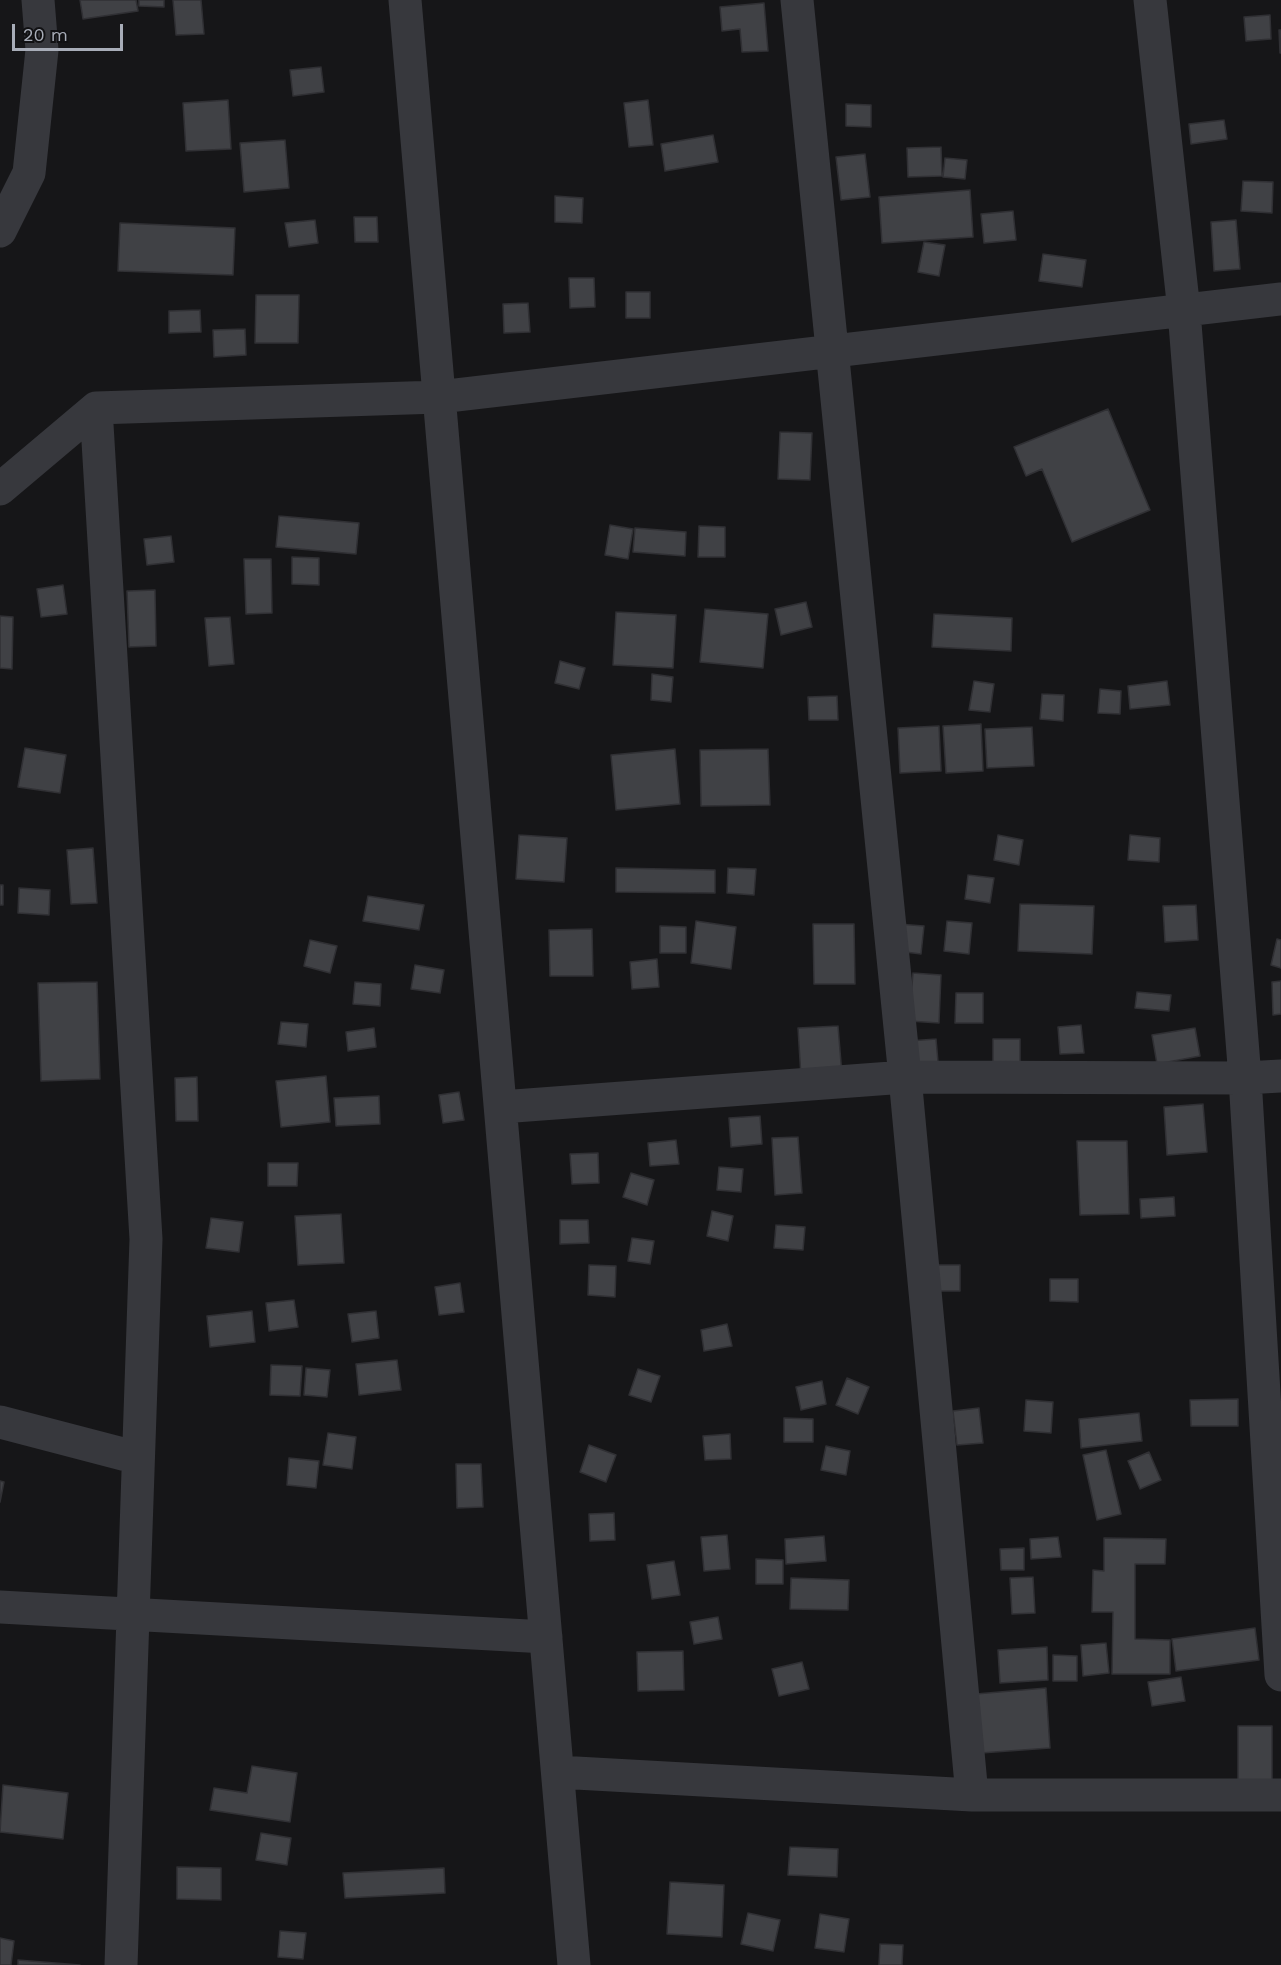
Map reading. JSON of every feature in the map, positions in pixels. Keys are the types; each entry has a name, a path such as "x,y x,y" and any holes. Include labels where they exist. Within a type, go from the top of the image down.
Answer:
{"street":[{"path":"0,231 29,173 42,50 38,0"},
{"path":"405,0 574,1965"},
{"path":"797,0 905,1077 972,1795"},
{"path":"1150,0 1184,311 1245,1078 1281,1675"},
{"path":"0,489 96,408 439,397 1281,299"},
{"path":"96,408 146,1239 121,1965"},
{"path":"501,1107 905,1077 1245,1078 1281,1076"},
{"path":"0,1422 138,1458"},
{"path":"0,1607 546,1637"},
{"path":"558,1772 972,1795 1281,1795"}],"building":[{"path":"80,0 136,0 138,11 83,19"},
{"path":"139,0 164,0 164,7 139,6"},
{"path":"173,0 201,0 204,34 176,35"},
{"path":"764,3 768,51 742,52 740,29 722,31 720,7"},
{"path":"1270,15 1271,39 1246,41 1244,17"},
{"path":"1279,30 1281,30 1281,53 1280,53"},
{"path":"321,67 324,92 293,96 290,70"},
{"path":"228,100 231,149 186,151 183,103"},
{"path":"648,100 653,145 629,147 624,103"},
{"path":"846,104 871,105 871,127 846,126"},
{"path":"1224,120 1227,139 1191,144 1189,124"},
{"path":"713,135 718,162 665,171 661,144"},
{"path":"285,140 289,188 244,192 240,143"},
{"path":"941,147 942,176 908,177 907,148"},
{"path":"865,154 870,197 841,200 836,157"},
{"path":"945,158 967,160 965,179 943,177"},
{"path":"1243,181 1273,182 1272,213 1241,211"},
{"path":"970,190 973,237 882,243 879,197"},
{"path":"555,196 583,198 582,223 555,222"},
{"path":"1013,211 1016,240 984,243 981,214"},
{"path":"354,217 377,217 378,242 355,242"},
{"path":"315,220 318,243 289,247 285,223"},
{"path":"1236,220 1240,269 1214,271 1211,222"},
{"path":"120,223 235,228 233,275 118,271"},
{"path":"924,242 945,245 939,276 918,272"},
{"path":"1043,254 1086,260 1082,287 1039,281"},
{"path":"569,278 594,278 595,307 570,308"},
{"path":"626,292 650,292 650,318 626,318"},
{"path":"256,295 299,295 298,343 255,343"},
{"path":"528,303 530,332 504,333 503,304"},
{"path":"200,310 201,332 169,333 169,311"},
{"path":"245,329 246,355 214,357 213,330"},
{"path":"1108,409 1150,510 1072,542 1042,469 1026,476 1014,447"},
{"path":"780,432 812,433 810,480 778,479"},
{"path":"279,516 359,523 356,554 276,547"},
{"path":"610,525 633,529 628,559 605,555"},
{"path":"699,526 725,527 725,557 698,557"},
{"path":"635,528 686,532 685,556 633,552"},
{"path":"171,536 174,562 147,565 144,539"},
{"path":"292,557 319,558 319,585 292,584"},
{"path":"244,559 271,559 272,613 246,614"},
{"path":"63,585 67,614 41,617 37,589"},
{"path":"155,590 156,646 129,647 127,591"},
{"path":"806,602 812,627 781,635 775,609"},
{"path":"705,609 768,614 763,668 700,662"},
{"path":"616,612 676,615 673,668 613,665"},
{"path":"934,614 1012,618 1011,651 932,647"},
{"path":"0,616 13,617 12,669 0,668"},
{"path":"230,617 234,664 209,666 205,618"},
{"path":"560,661 585,668 579,689 555,683"},
{"path":"652,674 673,677 671,702 651,700"},
{"path":"974,681 994,684 990,712 969,710"},
{"path":"1167,681 1170,705 1130,709 1128,686"},
{"path":"1100,689 1121,691 1120,714 1098,713"},
{"path":"1042,694 1064,695 1063,721 1040,719"},
{"path":"837,696 838,720 809,720 808,697"},
{"path":"981,724 983,771 946,773 943,726"},
{"path":"939,726 941,771 900,773 898,728"},
{"path":"1032,727 1034,766 987,768 985,729"},
{"path":"25,748 66,755 60,793 18,787"},
{"path":"675,749 680,804 616,810 611,755"},
{"path":"768,749 770,805 701,806 700,750"},
{"path":"519,835 567,838 564,882 516,879"},
{"path":"998,835 1023,840 1019,865 994,860"},
{"path":"1130,835 1160,838 1159,862 1128,860"},
{"path":"93,848 97,903 71,904 67,850"},
{"path":"616,868 715,870 715,893 616,892"},
{"path":"728,868 756,869 754,895 727,893"},
{"path":"968,875 994,878 990,903 965,899"},
{"path":"0,885 3,885 3,905 0,905"},
{"path":"19,888 50,890 49,915 18,913"},
{"path":"368,896 424,905 419,930 363,921"},
{"path":"1020,904 1094,906 1092,954 1018,951"},
{"path":"1196,905 1198,940 1165,942 1163,906"},
{"path":"696,921 736,927 731,969 691,963"},
{"path":"947,921 972,923 969,954 944,951"},
{"path":"813,924 854,924 855,984 814,984"},
{"path":"898,924 924,926 921,954 897,951"},
{"path":"660,926 686,927 686,953 660,953"},
{"path":"592,929 593,976 550,976 549,930"},
{"path":"1277,939 1281,940 1281,968 1271,965"},
{"path":"310,940 337,946 330,973 304,966"},
{"path":"657,959 659,987 632,989 630,962"},
{"path":"415,965 444,970 440,993 411,989"},
{"path":"913,973 941,975 939,1023 909,1021"},
{"path":"1281,981 1281,1014 1273,1015 1272,982"},
{"path":"97,982 100,1079 41,1081 38,983"},
{"path":"355,982 381,984 380,1006 353,1004"},
{"path":"1137,992 1171,995 1169,1011 1135,1008"},
{"path":"956,993 983,993 983,1023 955,1023"},
{"path":"281,1022 308,1024 306,1047 278,1044"},
{"path":"1081,1025 1084,1053 1060,1054 1058,1027"},
{"path":"838,1026 842,1075 801,1077 798,1028"},
{"path":"374,1028 376,1047 348,1051 346,1032"},
{"path":"1195,1028 1200,1056 1157,1064 1152,1035"},
{"path":"936,1039 939,1073 911,1075 909,1041"},
{"path":"993,1039 1020,1039 1020,1070 993,1070"},
{"path":"326,1076 330,1122 281,1127 276,1081"},
{"path":"197,1077 198,1121 176,1121 175,1078"},
{"path":"459,1092 464,1120 443,1123 439,1095"},
{"path":"379,1096 380,1124 336,1126 334,1098"},
{"path":"1203,1104 1207,1152 1167,1155 1164,1107"},
{"path":"760,1116 762,1144 731,1147 729,1118"},
{"path":"798,1137 802,1193 775,1195 772,1138"},
{"path":"676,1140 679,1164 650,1166 648,1143"},
{"path":"1077,1141 1127,1141 1129,1214 1080,1215"},
{"path":"598,1153 599,1183 572,1184 570,1154"},
{"path":"268,1163 298,1163 297,1186 268,1186"},
{"path":"719,1167 743,1169 741,1192 717,1190"},
{"path":"631,1173 654,1180 647,1205 623,1197"},
{"path":"1174,1197 1175,1216 1141,1218 1140,1199"},
{"path":"712,1211 733,1216 728,1241 707,1236"},
{"path":"341,1214 344,1263 298,1265 295,1216"},
{"path":"211,1218 243,1222 239,1252 206,1248"},
{"path":"560,1220 588,1220 589,1243 560,1244"},
{"path":"776,1225 805,1227 803,1250 774,1248"},
{"path":"632,1238 654,1241 650,1264 628,1261"},
{"path":"589,1265 616,1266 615,1297 588,1295"},
{"path":"933,1265 960,1265 960,1291 933,1291"},
{"path":"1050,1279 1078,1279 1078,1302 1050,1301"},
{"path":"460,1283 464,1312 439,1315 435,1287"},
{"path":"294,1300 298,1327 269,1331 266,1303"},
{"path":"252,1311 255,1342 210,1347 207,1316"},
{"path":"376,1311 379,1338 352,1342 348,1314"},
{"path":"727,1324 732,1346 704,1351 701,1330"},
{"path":"397,1360 401,1390 359,1395 356,1364"},
{"path":"271,1365 302,1366 300,1396 270,1395"},
{"path":"306,1368 330,1370 327,1397 304,1395"},
{"path":"638,1369 660,1376 651,1402 629,1395"},
{"path":"847,1378 869,1387 858,1414 836,1405"},
{"path":"822,1381 826,1404 801,1410 796,1387"},
{"path":"1238,1399 1238,1426 1191,1426 1190,1400"},
{"path":"1026,1400 1053,1402 1051,1433 1024,1431"},
{"path":"979,1408 983,1443 957,1445 953,1411"},
{"path":"1139,1413 1142,1441 1081,1448 1079,1419"},
{"path":"784,1418 813,1419 813,1442 784,1442"},
{"path":"328,1433 356,1437 352,1469 323,1465"},
{"path":"730,1434 731,1459 705,1460 703,1436"},
{"path":"589,1445 616,1455 606,1482 580,1472"},
{"path":"826,1446 850,1451 846,1475 821,1470"},
{"path":"1106,1450 1121,1514 1097,1520 1083,1455"},
{"path":"1149,1452 1161,1480 1140,1489 1128,1461"},
{"path":"289,1458 319,1461 316,1488 287,1485"},
{"path":"456,1464 481,1464 483,1507 457,1508"},
{"path":"0,1481 4,1482 0,1502"},
{"path":"614,1513 615,1540 590,1541 589,1514"},
{"path":"727,1535 730,1569 704,1571 701,1537"},
{"path":"824,1536 826,1561 786,1564 785,1539"},
{"path":"1058,1537 1061,1557 1031,1559 1030,1539"},
{"path":"1104,1538 1166,1539 1165,1564 1135,1564 1135,1639 1170,1640 1170,1674 1112,1674 1113,1612 1092,1612 1093,1570 1104,1571"},
{"path":"1024,1548 1024,1570 1001,1570 1000,1549"},
{"path":"756,1559 783,1560 783,1584 756,1584"},
{"path":"674,1561 680,1595 652,1599 647,1565"},
{"path":"1033,1577 1035,1613 1012,1614 1010,1578"},
{"path":"791,1578 849,1580 848,1610 790,1609"},
{"path":"718,1617 722,1639 694,1644 690,1622"},
{"path":"1255,1628 1259,1660 1176,1671 1172,1639"},
{"path":"1106,1643 1109,1673 1083,1676 1081,1645"},
{"path":"1047,1647 1048,1680 1000,1683 998,1650"},
{"path":"683,1651 684,1690 638,1691 637,1652"},
{"path":"1053,1655 1077,1656 1077,1681 1053,1681"},
{"path":"802,1662 809,1689 779,1696 772,1669"},
{"path":"1181,1677 1185,1701 1152,1706 1148,1682"},
{"path":"1046,1688 1050,1748 981,1753 976,1694"},
{"path":"1238,1726 1272,1726 1272,1780 1238,1780"},
{"path":"252,1766 297,1773 290,1822 210,1810 214,1788 247,1793"},
{"path":"3,1785 68,1793 63,1839 0,1832"},
{"path":"261,1833 291,1838 287,1865 256,1860"},
{"path":"790,1847 838,1849 837,1877 788,1875"},
{"path":"177,1867 221,1868 221,1900 177,1899"},
{"path":"444,1868 445,1893 345,1898 343,1873"},
{"path":"670,1882 724,1885 722,1937 667,1934"},
{"path":"748,1913 780,1920 773,1951 741,1944"},
{"path":"820,1914 849,1919 844,1952 815,1948"},
{"path":"280,1931 306,1933 303,1959 278,1957"},
{"path":"0,1938 14,1941 11,1965 0,1965"},
{"path":"880,1944 903,1945 902,1965 879,1965"},
{"path":"18,1960 80,1965 18,1965"}]}
